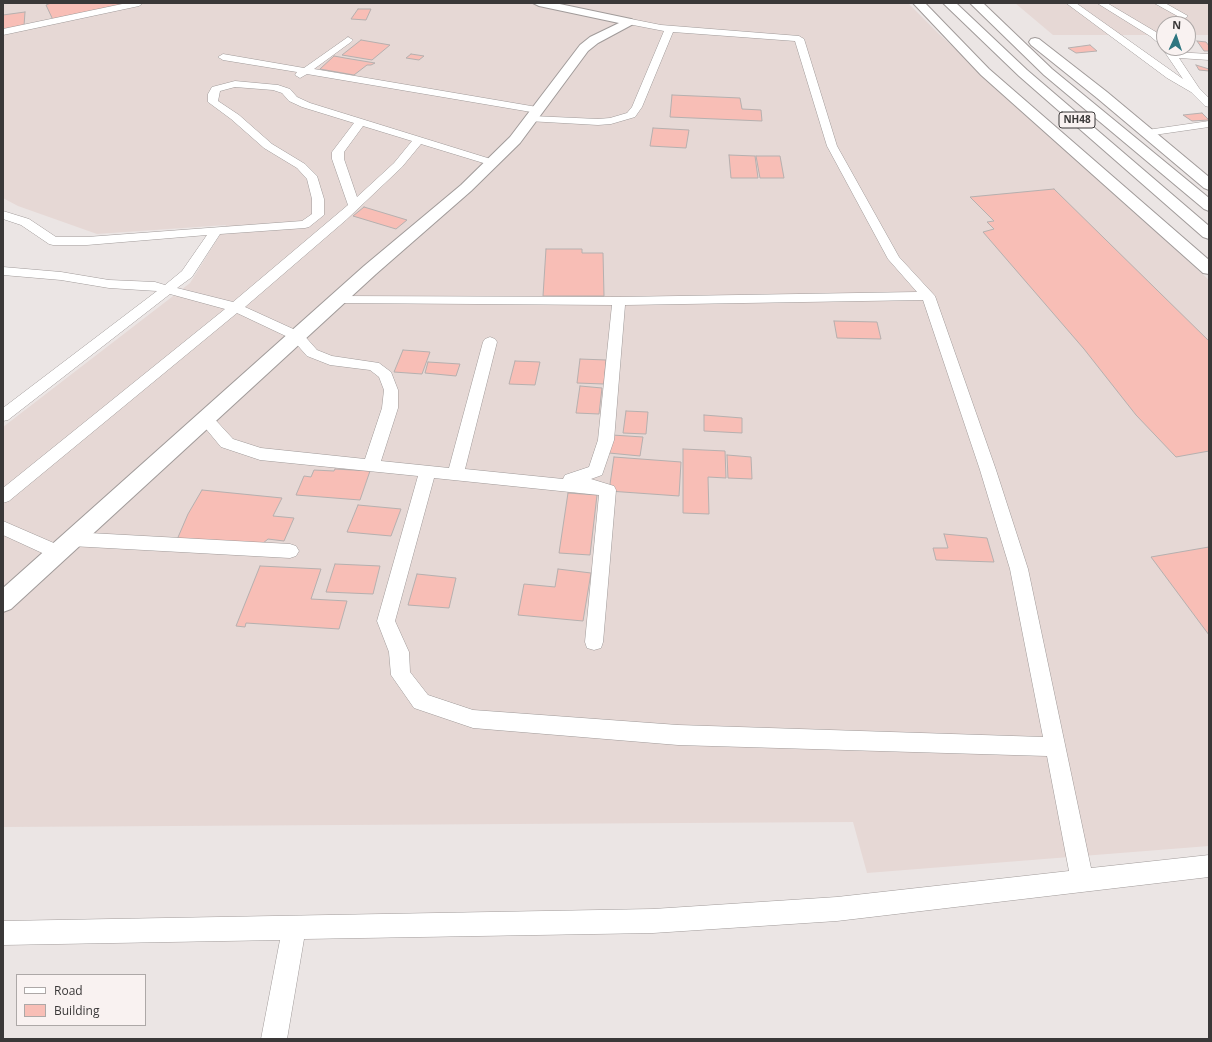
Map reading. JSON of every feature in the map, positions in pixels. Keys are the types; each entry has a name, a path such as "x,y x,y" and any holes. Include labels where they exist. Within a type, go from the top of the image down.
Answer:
{"main road":[{"path":"539,3 631,22"},
{"path":"919,3 985,72 1209,269"},
{"name":"NH48","path":"949,3 1023,73 1209,234"},
{"name":"NH48","path":"976,3 1048,72 1209,206"},
{"path":"991,3 1006,19 1102,95 1209,185"},
{"path":"3,602 205,418 466,188 490,162 515,140 584,48 594,40 631,22"}],"street":[{"path":"3,32 139,3"},
{"path":"1070,3 1170,76 1195,90"},
{"path":"1101,3 1156,37"},
{"path":"1158,3 1184,16"},
{"path":"631,22 670,28 799,39 832,146 894,259 928,296 988,470 1019,569 1082,880"},
{"path":"223,57 535,114 611,121 631,115 637,107 670,28"},
{"path":"286,91 304,71 348,40"},
{"path":"1196,55 1209,57"},
{"path":"1173,56 1195,90 1209,104"},
{"path":"3,214 25,222 53,241 87,242 305,224 318,215 318,199 313,178 301,166 268,146 235,117 212,102 213,94 216,89 235,84 274,87 286,91 306,105 490,162"},
{"path":"354,206 338,159 338,152 360,122"},
{"path":"1147,133 1209,124"},
{"path":"3,497 254,293 354,206 398,165 419,140"},
{"path":"3,416 187,274 215,232"},
{"path":"3,271 61,276 109,284 155,286 168,289 235,307 297,336 312,353 324,358 374,366 386,375 391,390 390,408 371,465"},
{"path":"339,299 619,301 928,296"},
{"path":"608,490 571,479 596,472 606,440 619,301"},
{"path":"456,473 490,342"},
{"path":"3,402 22,401"},
{"path":"205,418 228,443 260,454 428,470 608,490"},
{"path":"428,470 386,621 399,652 401,675 421,702 473,719 678,735 1055,747"},
{"path":"594,642 608,490"},
{"path":"3,528 57,552"},
{"path":"71,539 290,551"},
{"path":"3,933 660,920 837,909 1209,866"},
{"path":"274,1039 294,927"}],"shaded area":[{"path":"3,3 908,3 939,34 1209,280 1209,846 867,873 853,822 3,827 3,427 190,283 226,225 97,234 18,206 3,198"},
{"path":"1015,3 1209,3 1209,35 1196,35 1196,16 1156,16 1156,35 1053,35"}],"building":[{"path":"51,3 133,3 53,20 46,5"},
{"path":"358,9 371,9 366,20 351,19"},
{"path":"25,12 24,26 3,29 3,15"},
{"path":"361,40 390,45 372,60 342,55"},
{"path":"1197,41 1206,42 1209,46 1209,51 1204,51"},
{"path":"1090,45 1097,51 1076,53 1068,48"},
{"path":"411,54 424,56 419,60 406,58"},
{"path":"334,56 375,63 367,65 354,75 320,69"},
{"path":"1196,65 1209,69 1209,71 1199,70"},
{"path":"672,95 740,98 742,109 761,110 762,121 670,117"},
{"path":"1202,113 1209,120 1192,121 1183,115"},
{"path":"653,128 689,130 686,148 650,146"},
{"path":"729,155 755,156 758,178 731,178"},
{"path":"756,156 780,156 784,178 760,178"},
{"path":"1054,189 1209,341 1209,451 1176,457 1136,415 1084,349 983,232 994,229 987,222 994,221 970,197"},
{"path":"364,207 407,220 396,229 353,216"},
{"path":"546,249 582,249 582,253 603,253 604,296 543,296"},
{"path":"834,321 877,322 881,339 837,338"},
{"path":"403,350 430,352 422,374 394,372"},
{"path":"580,359 606,360 604,384 577,383"},
{"path":"515,361 540,362 535,385 509,384"},
{"path":"428,362 460,364 456,376 425,373"},
{"path":"580,386 602,388 599,414 576,413"},
{"path":"626,411 648,412 646,434 623,433"},
{"path":"704,415 742,418 742,433 704,431"},
{"path":"612,435 643,437 640,456 609,453"},
{"path":"683,449 725,451 726,478 708,477 709,514 683,513"},
{"path":"727,455 751,457 752,479 728,478"},
{"path":"614,457 681,462 679,496 609,491"},
{"path":"335,469 370,471 360,500 296,495 304,476 311,477 314,470 334,471"},
{"path":"202,490 282,498 273,516 294,518 284,541 268,539 262,544 176,542 188,514"},
{"path":"568,493 597,495 590,555 559,553"},
{"path":"358,505 401,509 391,536 347,532"},
{"path":"944,534 987,538 994,562 936,560 933,548 948,548"},
{"path":"1209,547 1209,635 1151,557"},
{"path":"335,564 380,566 373,594 326,592"},
{"path":"260,566 321,569 311,599 347,601 339,629 246,623 245,627 236,626"},
{"path":"558,569 591,573 583,621 518,615 524,584 555,587"},
{"path":"417,574 456,578 449,608 408,605"}]}
